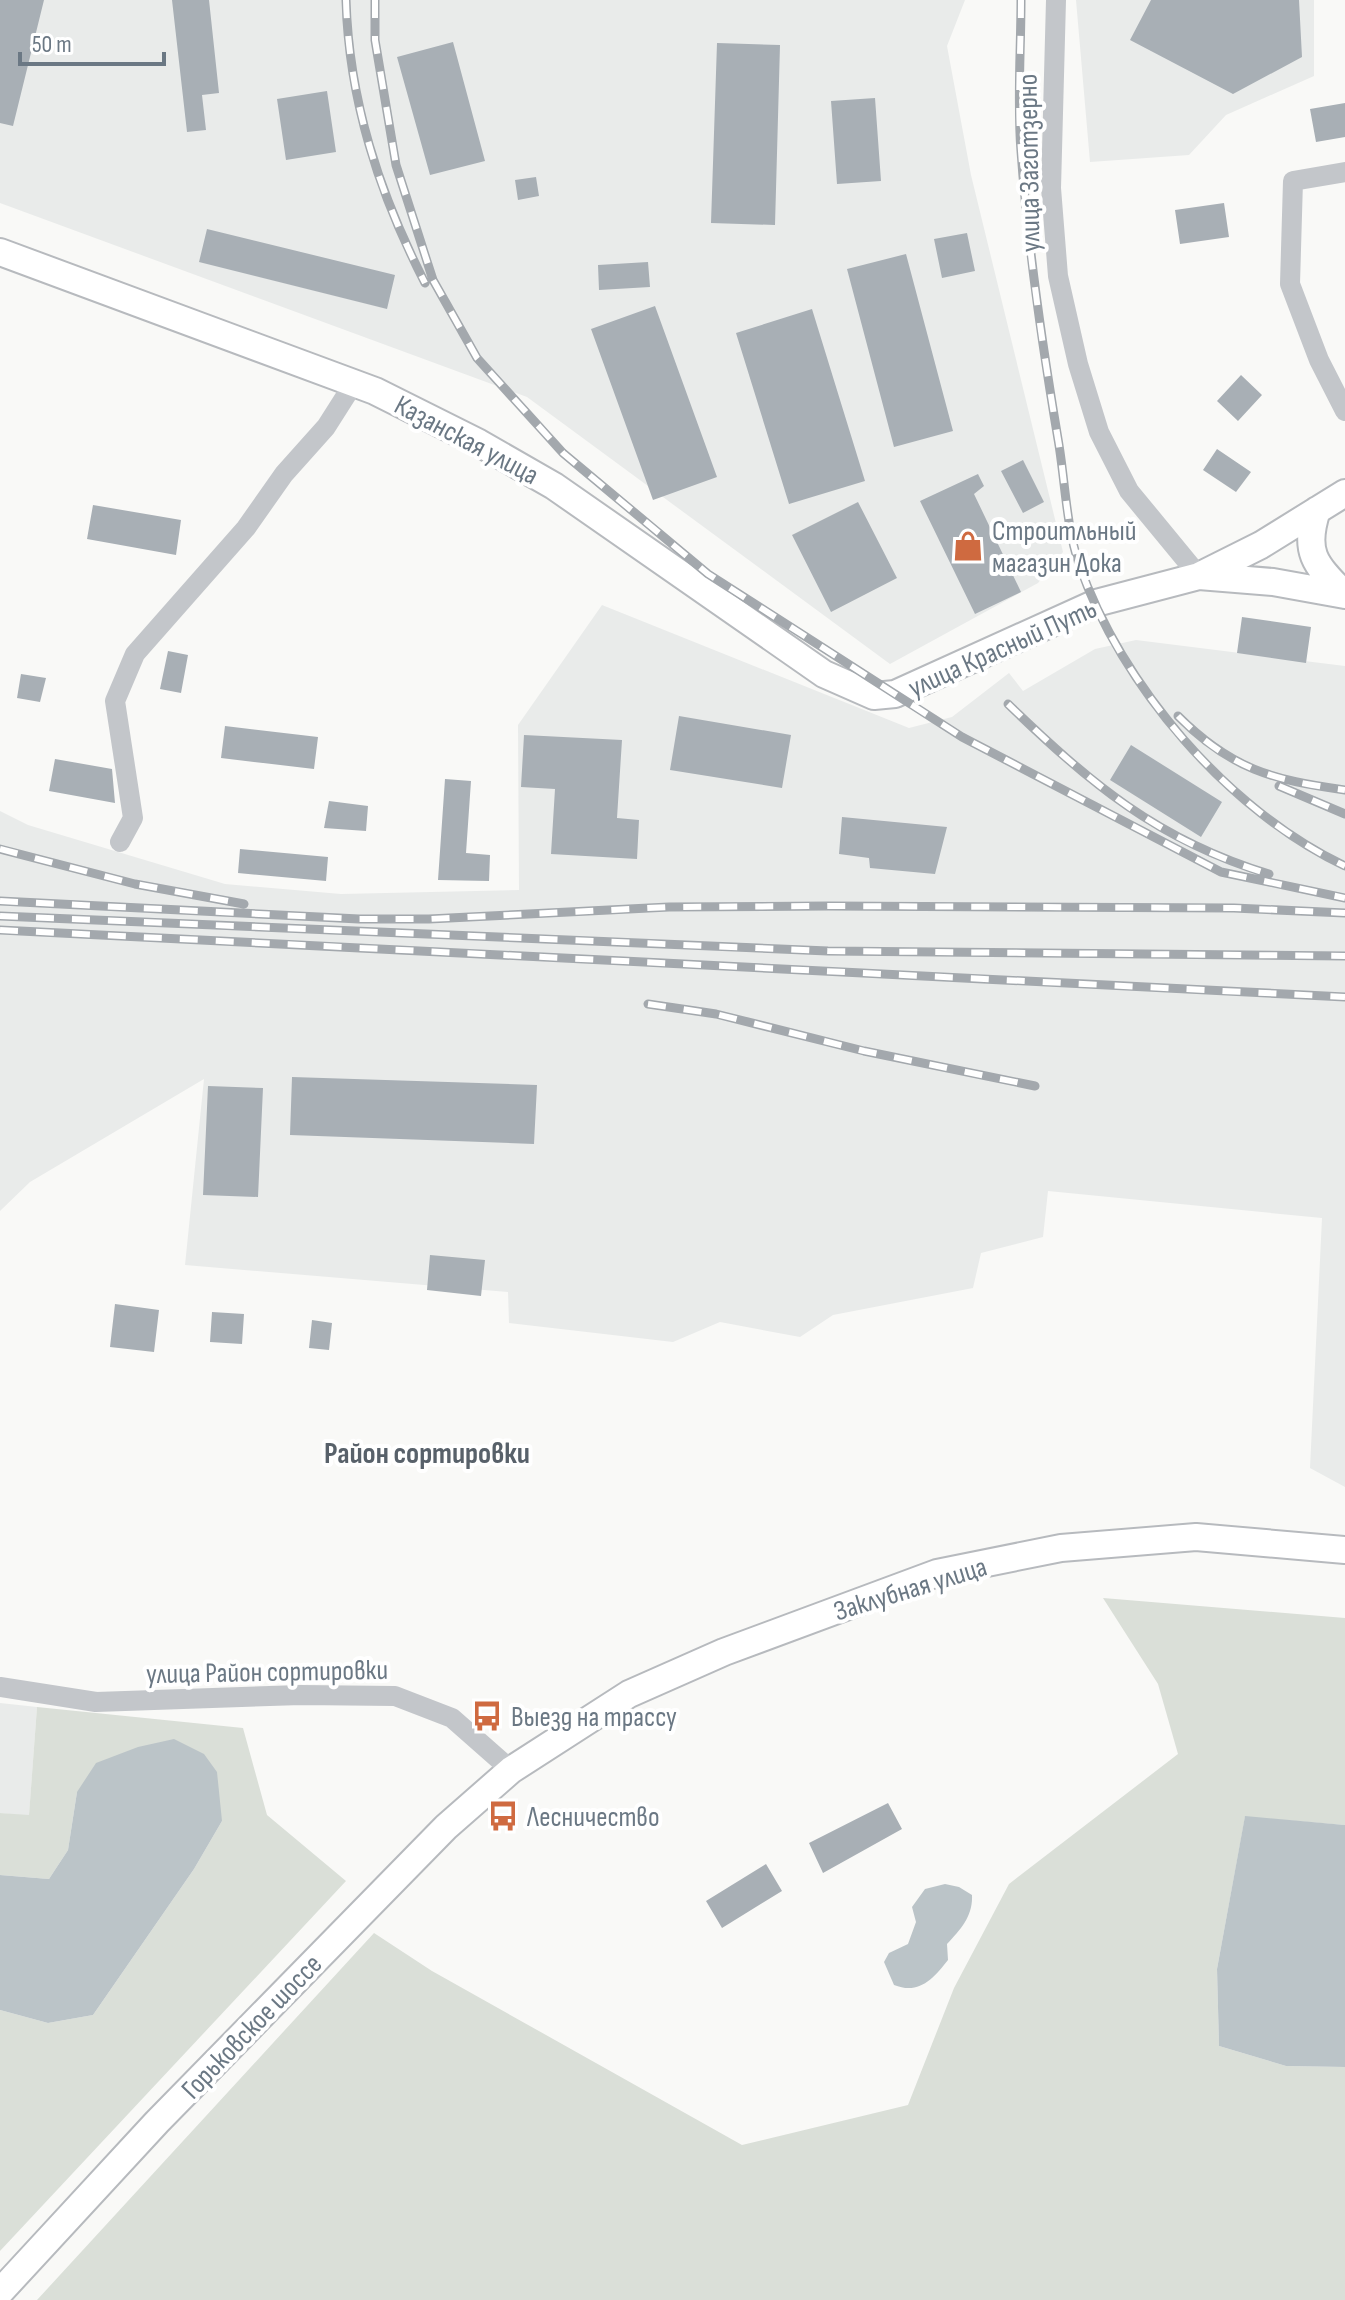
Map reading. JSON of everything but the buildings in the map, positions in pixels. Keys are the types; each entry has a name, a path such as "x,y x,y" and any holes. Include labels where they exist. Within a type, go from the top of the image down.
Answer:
{"main road":[{"name":"Казанская улица","path":"0,252 354,383 479,443 554,486 824,674 874,696 895,694"},
{"path":"1199,576 1261,545 1345,493"},
{"path":"1317,510 1309,534 1310,552 1345,595"},
{"name":"улица Красный Путь","path":"895,694 1096,603 1199,576 1273,582 1345,595"},
{"name":"Заклубная улица","path":"511,1770 629,1694 724,1652 937,1573 1061,1548 1196,1537 1345,1550"},
{"name":"Горьковское шоссе","path":"0,2292 157,2122 420,1852 511,1770"}],"street":[{"name":"улица Заготзерно","path":"1056,0 1051,188 1058,276 1078,364 1099,432 1129,491 1199,576"},
{"path":"1345,172 1293,181 1290,284 1319,360 1345,411"},
{"path":"120,842 133,818 115,701 135,654 246,528 284,474 326,427 354,383"},
{"name":"улица Район сортировки","path":"0,1687 96,1702 301,1695 395,1696 452,1718 511,1770"}],"shaded area":[{"path":"0,0 965,0 947,46 971,175 1063,552 1038,583 890,664 527,397 0,203"},
{"path":"1076,0 1314,0 1314,76 1226,115 1189,155 1090,162"},
{"path":"602,605 909,728 952,717 1009,673 1023,691 1095,649 1136,640 1345,666 1345,1487 1310,1468 1322,1218 1048,1191 1043,1237 981,1253 973,1288 833,1315 800,1337 720,1322 673,1342 509,1323 508,1292 185,1265 204,1079 30,1182 0,1211 0,811 28,825 225,884 341,894 519,890 518,725"},
{"path":"1103,1598 1345,1618 1345,1825 1245,1817 1217,1969 1219,2046 1286,2066 1345,2067 1345,2300 37,2300 374,1933 432,1971 742,2145 908,2105 954,1988 1009,1884 1178,1754 1158,1684"},
{"path":"0,1703 37,1707 29,1816 0,1813"},
{"path":"37,1707 243,1728 267,1815 346,1881 0,2251 0,2010 48,2023 93,2015 194,1869 222,1821 77,1792 68,1850 49,1879 0,1875 0,1813 29,1815"},
{"path":"174,1739 204,1754 217,1772 222,1821 194,1869 93,2015 48,2023 0,2010 0,1875 49,1879 68,1850 77,1792 96,1763 138,1747"},
{"path":"1245,1816 1345,1825 1345,2067 1286,2066 1219,2046 1217,1969"},
{"path":"945,1884 959,1887 972,1895 968,1916 947,1944 948,1960 925,1983 911,1988 894,1985 884,1962 889,1953 908,1944 916,1922 912,1907 925,1889"}],"railway":[{"path":"346,0 353,74 369,146 394,215 425,283"},
{"path":"375,0 375,40 396,165 433,280 477,358 563,453 708,574 962,737 1221,872 1345,898"},
{"path":"1021,0 1020,132 1027,224 1068,518 1079,564 1098,610 1122,655 1151,699 1184,740 1260,813 1345,866"},
{"path":"1008,704 1097,784 1127,806 1192,844 1269,874"},
{"path":"1178,716 1216,749 1254,769 1296,782 1345,790"},
{"path":"1279,786 1345,814"},
{"path":"0,849 135,884 244,904"},
{"path":"0,901 359,919 429,919 669,907 828,906 1234,908 1345,913"},
{"path":"0,916 828,951 1345,956"},
{"path":"0,930 1345,997"},
{"path":"648,1004 716,1014 864,1051 1035,1086"}],"place":[{"name":"Строитльный магазин Дока","path":"968,546"},
{"name":"Выезд на трассу","path":"487,1716"},
{"name":"Лесничество","path":"503,1816"}],"district":[{"name":"Район сортировки","path":"427,1453"}]}
